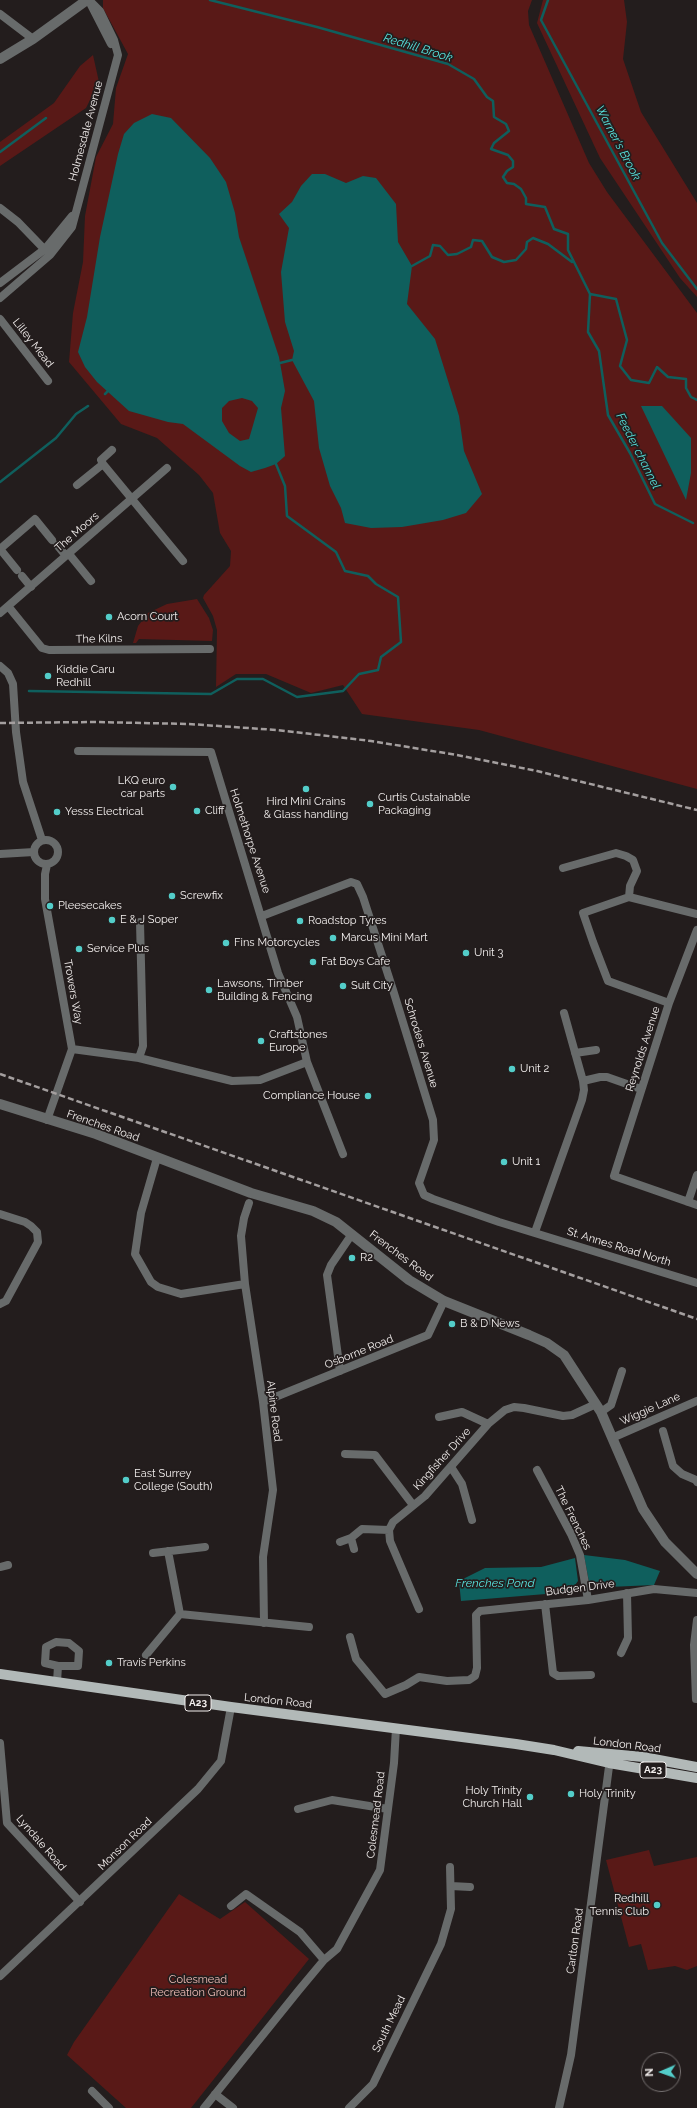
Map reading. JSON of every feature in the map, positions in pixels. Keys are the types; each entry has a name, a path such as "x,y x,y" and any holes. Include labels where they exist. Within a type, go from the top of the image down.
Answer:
{"main road":[{"name":"London Road","path":"0,1674 610,1758 697,1767"},
{"name":"London Road","path":"610,1758 697,1778"}],"street":[{"path":"0,59 33,40 88,0"},
{"name":"Holmesdale Avenue","path":"0,298 48,252 74,214 118,55 114,40 100,11 88,0"},
{"path":"0,14 33,40"},
{"path":"0,208 18,222 48,252"},
{"name":"Holmesdale Avenue","path":"0,283 48,252"},
{"name":"Lilley Mead","path":"0,320 48,381"},
{"path":"112,450 100,460 131,500 183,561"},
{"path":"77,485 103,464"},
{"name":"The Moors","path":"0,613 167,468"},
{"path":"31,586 0,549 35,519 91,581"},
{"name":"The Kilns","path":"8,606 42,648 49,650 210,649"},
{"path":"0,666 8,673 13,684 16,732 23,782 42,840"},
{"name":"Holmethorpe Avenue","path":"78,751 211,752 262,916 278,973 297,1017 307,1062 343,1154"},
{"path":"42,840 55,843 59,850 56,860 47,865 39,862 34,852 36,846 42,840"},
{"path":"0,854 34,852"},
{"path":"563,868 616,853 633,860 637,871 630,886 629,897"},
{"name":"Trowers Way","path":"47,865 44,874 44,899 72,1049 47,1120"},
{"name":"Schroders Avenue","path":"262,916 351,882 357,884 363,897 389,976 433,1120 434,1140 419,1183 421,1191 433,1200 499,1222 535,1232"},
{"path":"669,1003 608,981 583,913 629,897 697,914"},
{"path":"139,1058 143,1046 140,922"},
{"name":"Reynolds Avenue","path":"688,1202 614,1176 669,1003 697,930"},
{"path":"535,1232 582,1100 583,1081 564,1014"},
{"path":"72,1049 139,1058 232,1081 260,1080 307,1062"},
{"path":"575,1053 596,1050"},
{"path":"583,1081 607,1077 641,1089"},
{"name":"Frenches Road","path":"0,1104 47,1120 96,1134 251,1192 313,1211 336,1222 409,1280 444,1301 547,1343 564,1355 598,1408 643,1509 665,1542 697,1574"},
{"path":"157,1158 142,1213 135,1254 151,1282 158,1287 181,1294 245,1284"},
{"path":"697,1175 688,1202 697,1205"},
{"name":"Alpine Road","path":"249,1203 244,1218 241,1236 245,1284 263,1402 273,1490 263,1557 264,1623"},
{"path":"0,1214 25,1222 31,1226 37,1232 38,1242 6,1301 0,1304"},
{"name":"St. Annes Road North","path":"535,1232 697,1283"},
{"path":"340,1371 327,1275 331,1265 352,1234"},
{"name":"Osborne Road","path":"263,1402 428,1335 444,1301"},
{"name":"Kingfisher Drive","path":"388,1530 393,1522 425,1496 488,1424 505,1410 514,1407 524,1408 563,1416 611,1405 622,1371"},
{"name":"Wiggie Lane","path":"612,1438 697,1401"},
{"path":"439,1417 462,1412 488,1424"},
{"path":"663,1431 673,1466 682,1474 697,1480"},
{"path":"344,1454 375,1454 413,1506"},
{"path":"451,1467 462,1484 472,1520"},
{"name":"The Frenches","path":"537,1470 580,1554 588,1600"},
{"path":"340,1542 351,1538 362,1529 388,1530 390,1541 418,1609"},
{"path":"351,1538 354,1549"},
{"path":"153,1553 205,1547"},
{"path":"168,1551 180,1614"},
{"name":"Budgen Drive","path":"350,1637 356,1659 384,1694 406,1685 419,1677 447,1681 469,1680 477,1673 476,1615 478,1612 588,1600 654,1589 697,1593"},
{"path":"621,1654 628,1638 627,1593"},
{"path":"545,1604 553,1673 558,1676 591,1676"},
{"path":"180,1614 309,1627"},
{"path":"146,1655 180,1614"},
{"path":"696,1699 694,1645 697,1620"},
{"path":"56,1642 68,1643 79,1652 78,1666 58,1666 45,1663 46,1647 56,1642"},
{"path":"57,1682 58,1666"},
{"name":"Monson Road","path":"0,1976 198,1789 221,1761 231,1707"},
{"name":"Colesmead Road","path":"204,2108 324,1960 337,1949 380,1870 394,1763 396,1728"},
{"name":"Lyndale Road","path":"0,1743 7,1823 80,1902"},
{"name":"Carlton Road","path":"559,2108 571,2055 610,1758"},
{"path":"298,1809 332,1800 388,1809"},
{"name":"South Mead","path":"349,2108 373,2084 441,1944 451,1909 450,1867"},
{"path":"451,1886 470,1887"},
{"path":"231,1906 246,1894 300,1932 324,1960"},
{"path":"92,2091 109,2108"},
{"path":"216,2094 233,2108"}],"green space":[{"path":"103,0 532,0 528,11 529,25 589,163 607,192 697,313 697,789 479,730 362,714 343,685 311,693 266,674 236,674 216,687 217,630 213,616 203,598 230,566 231,551 220,533 213,493 199,475 157,438 121,424 69,362 73,313 83,262 85,216 96,157 113,124 116,88 128,54 103,8"},
{"path":"543,0 624,0 627,22 623,59 641,112 697,203 697,297 680,278 600,158 537,23"},
{"path":"93,55 99,82 86,108 0,166 0,142 54,103 80,66"},
{"path":"197,599 209,618 213,630 212,641 139,639 136,643 133,643 138,626 148,613 167,604"},
{"name":"Redhill Tennis Club","path":"649,1850 654,1866 697,1857 697,1966 687,1970 675,1966 648,1970 641,1944 629,1947 606,1860"},
{"name":"Colesmead Recreation Ground","path":"179,1894 220,1919 245,1902 309,1959 191,2108 126,2108 67,2055 74,2042"}],"water":[{"path":"152,114 171,118 210,158 226,182 235,213 239,237 279,357 285,391 281,408 285,456 276,464 251,472 240,466 183,424 168,422 129,411 97,382 85,367 78,352 87,317 100,237 118,154 124,134 134,123","holes":["242,398 252,401 258,408 249,439 240,441 229,433 222,421 222,408 229,401"]},
{"path":"312,174 325,174 346,183 363,176 376,178 396,204 398,242 412,266 407,304 435,339 459,416 464,451 482,494 466,513 443,520 402,527 371,528 345,523 341,508 330,486 319,448 314,401 292,360 294,351 285,322 281,272 289,228 279,214 292,202 301,186"},
{"path":"641,406 662,406 691,438 691,473 686,500"},
{"path":"584,1555 625,1560 660,1571 654,1585 609,1587 589,1582"},
{"name":"Frenches Pond","path":"575,1558 578,1581 570,1592 461,1601 459,1581 485,1568 541,1567"}],"waterway":[{"name":"Redhill Brook","path":"210,0 317,27 448,64 474,79 487,97 493,101 494,117 506,124 509,131 494,143 491,149 508,155 513,161 513,167 507,171 503,177 507,183 514,184 521,189 526,198 526,204 545,207 554,229 568,234 568,250 590,294"},
{"name":"Warner's Brook","path":"548,0 541,20 662,243 697,289"},
{"path":"0,152 46,118"},
{"path":"412,266 430,256 433,245 440,246 448,255 457,254 471,247 473,240 482,241 492,257 504,262 516,260 526,249 527,242 533,238 548,244 572,262"},
{"name":"Feeder channel","path":"590,294 588,332 599,351 608,415 630,453 655,504 693,523"},
{"name":"Redhill Brook","path":"590,294 616,299 627,340 620,366 631,380 649,383 657,367 668,377 686,379 686,388 691,397 697,400"},
{"path":"280,363 292,360"},
{"path":"105,394 108,391"},
{"path":"0,482 56,438 76,414 88,406"},
{"path":"29,691 211,694 237,679 263,679 297,697 343,691 359,674 378,670 381,657 401,642 398,597 376,584 368,576 345,571 336,552 287,516 285,486 276,464"}],"railway":[{"path":"0,723 95,722 189,724 277,730 371,741 457,755 537,771 697,810"},
{"path":"0,1074 697,1319"}],"place":[{"name":"Acorn Court","path":"109,617"},
{"name":"Kiddie Caru Redhill","path":"48,676"},
{"name":"LKQ euro car parts","path":"173,787"},
{"name":"Hird Mini Crains & Glass handling","path":"306,789"},
{"name":"Curtis Custainable Packaging","path":"370,804"},
{"name":"Cliff","path":"197,811"},
{"name":"Yesss Electrical","path":"57,812"},
{"name":"Screwfix","path":"172,896"},
{"name":"Pleesecakes","path":"50,906"},
{"name":"E & J Soper","path":"112,920"},
{"name":"Roadstop Tyres","path":"300,921"},
{"name":"Marcus Mini Mart","path":"333,938"},
{"name":"Fins Motorcycles","path":"226,943"},
{"name":"Service Plus","path":"79,949"},
{"name":"Unit 3","path":"466,953"},
{"name":"Fat Boys Cafe","path":"313,962"},
{"name":"Suit City","path":"343,986"},
{"name":"Lawsons, Timber Building & Fencing","path":"209,990"},
{"name":"Craftstones Europe","path":"261,1041"},
{"name":"Unit 2","path":"512,1069"},
{"name":"Compliance House","path":"368,1096"},
{"name":"Unit 1","path":"504,1162"},
{"name":"R2","path":"352,1258"},
{"name":"B & D News","path":"452,1324"},
{"name":"East Surrey College (South)","path":"126,1480"},
{"name":"Travis Perkins","path":"109,1663"},
{"name":"Holy Trinity","path":"571,1794"},
{"name":"Holy Trinity Church Hall","path":"530,1797"},
{"name":"Redhill Tennis Club","path":"657,1905"}]}
